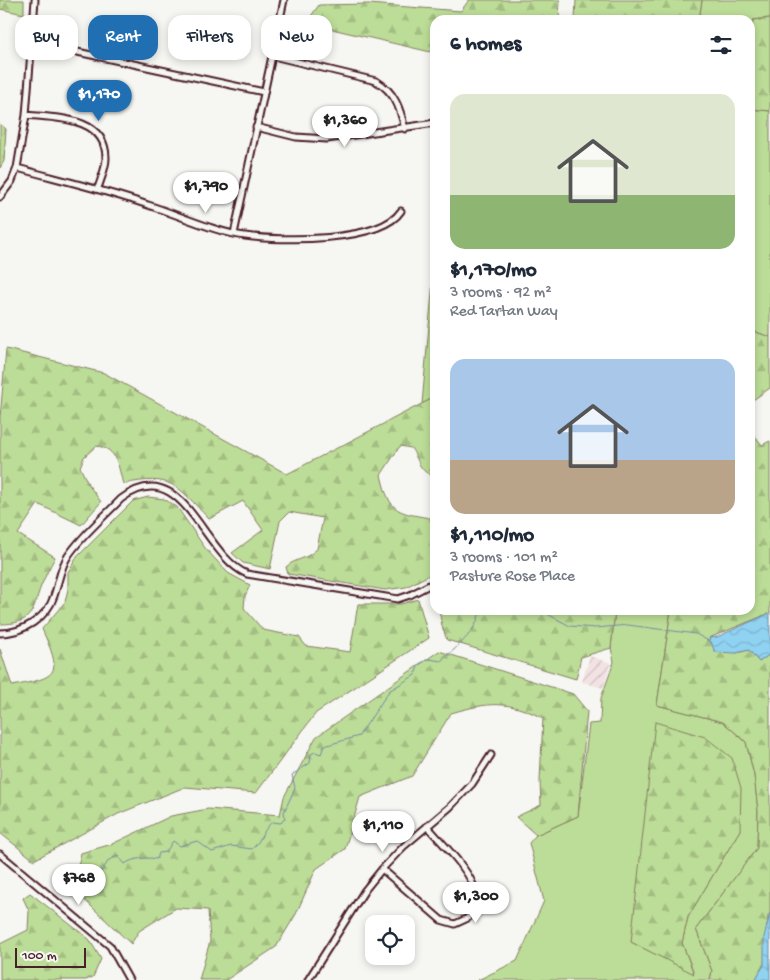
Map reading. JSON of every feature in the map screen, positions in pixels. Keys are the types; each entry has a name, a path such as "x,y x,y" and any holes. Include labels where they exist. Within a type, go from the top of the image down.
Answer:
{"street":[{"path":"33,15 35,0"},
{"path":"281,15 284,0"},
{"path":"78,52 264,92"},
{"path":"0,197 12,182 17,168 26,115 29,60"},
{"path":"234,234 256,127 273,60"},
{"path":"290,60 376,81 385,86 396,100 405,128"},
{"path":"26,115 76,120 88,125 98,134 106,159 98,188"},
{"path":"256,127 296,136 326,140 430,124"},
{"path":"17,168 98,188 234,234 245,236 330,238 352,235 396,219 401,212"},
{"path":"0,633 23,628 41,616 53,599 61,568 72,551 121,499 131,492 150,488 167,491 179,497 220,554 239,571 247,574 398,599 430,585"},
{"path":"308,980 365,890 382,869 472,784 492,755"},
{"path":"382,869 441,920 456,924 468,918 474,906 475,891 469,877 427,826"},
{"path":"1,858 110,946 129,980"}],"shaded area":[{"path":"590,656 611,663 603,688 582,682"}],"green space":[{"path":"0,0 24,0 24,14 0,9"},
{"path":"469,0 560,0 559,15 430,15 430,52 332,29 332,15 312,15 319,5 369,4 461,11"},
{"path":"576,0 702,0 700,15 575,15"},
{"path":"702,0 770,0 770,18 755,20 755,15 700,15"},
{"path":"770,18 770,111 755,110 755,20"},
{"path":"755,110 770,111 770,337 755,332"},
{"path":"0,124 6,129 4,161 0,168"},
{"path":"430,315 430,400 422,404"},
{"path":"755,332 770,337 770,388 755,398"},
{"path":"6,349 104,373 287,474 430,400 430,474 422,469 411,448 400,446 381,475 384,488 392,505 404,513 430,518 430,575 406,587 385,590 288,574 286,567 308,556 317,549 323,518 289,512 280,521 270,569 243,563 232,553 263,530 243,501 209,519 189,497 163,481 152,480 123,484 113,454 109,450 96,446 84,457 80,467 88,484 101,502 81,525 38,504 18,534 55,557 30,614 19,622 0,624 0,418"},
{"path":"755,436 762,445 770,441 770,613 709,638 736,653 749,650 759,662 770,654 770,913 768,916 764,965 755,980 710,980 712,971 696,929 757,848 758,811 754,775 746,742 723,722 657,705 670,615 755,615"},
{"path":"148,497 164,499 177,507 205,548 228,573 250,585 245,596 244,608 263,630 299,637 306,646 350,652 358,604 401,604 418,599 429,638 316,713 256,793 185,787 118,814 34,860 0,833 0,649 12,686 40,680 48,676 54,664 42,629 65,602 68,589 68,572 77,557 133,501"},
{"path":"440,615 614,615 611,648 581,657 576,679 447,640"},
{"path":"614,615 670,615 657,705 723,722 746,742 754,775 758,811 757,848 696,929 712,971 710,980 478,980 517,961 544,901 529,843 536,835 578,816 589,724 600,723 601,698 614,662 611,648","holes":["740,830 688,917 682,943 694,973 631,942"]},
{"path":"439,651 573,694 587,711 578,816 536,835 516,817 541,805 540,781 543,718 518,708 487,705 451,713 412,776 360,797 345,849 316,869 296,914 276,947 226,980 199,980 210,941 208,910 176,908 139,931 131,944 73,889 81,853 112,844 171,816 208,809 280,815 284,797 316,737"},
{"path":"655,722 705,737 732,758 741,788 740,830 688,917 682,943 694,974 631,942"},
{"path":"30,893 89,939 101,959 93,977 86,980 0,980 0,944 28,930 29,911 23,898"}],"water":[{"path":"770,613 770,654 759,662 749,650 736,653 715,652 709,638 717,637"},
{"path":"770,913 770,980 755,980 764,965 764,937"}],"waterway":[{"path":"72,897 79,889 79,885 101,872 109,860 118,856 125,864 141,858 157,859 159,853 166,852 173,841 180,846 197,841 212,852 231,846 252,849 272,822 281,823 285,818 284,812 295,788 292,775 310,763 311,754 315,752 321,754 324,746 359,736 389,691 415,675 419,664 429,659 441,661 446,657 470,633 479,615"},
{"path":"549,615 570,626 596,628 628,625 696,634 712,643"}]}
